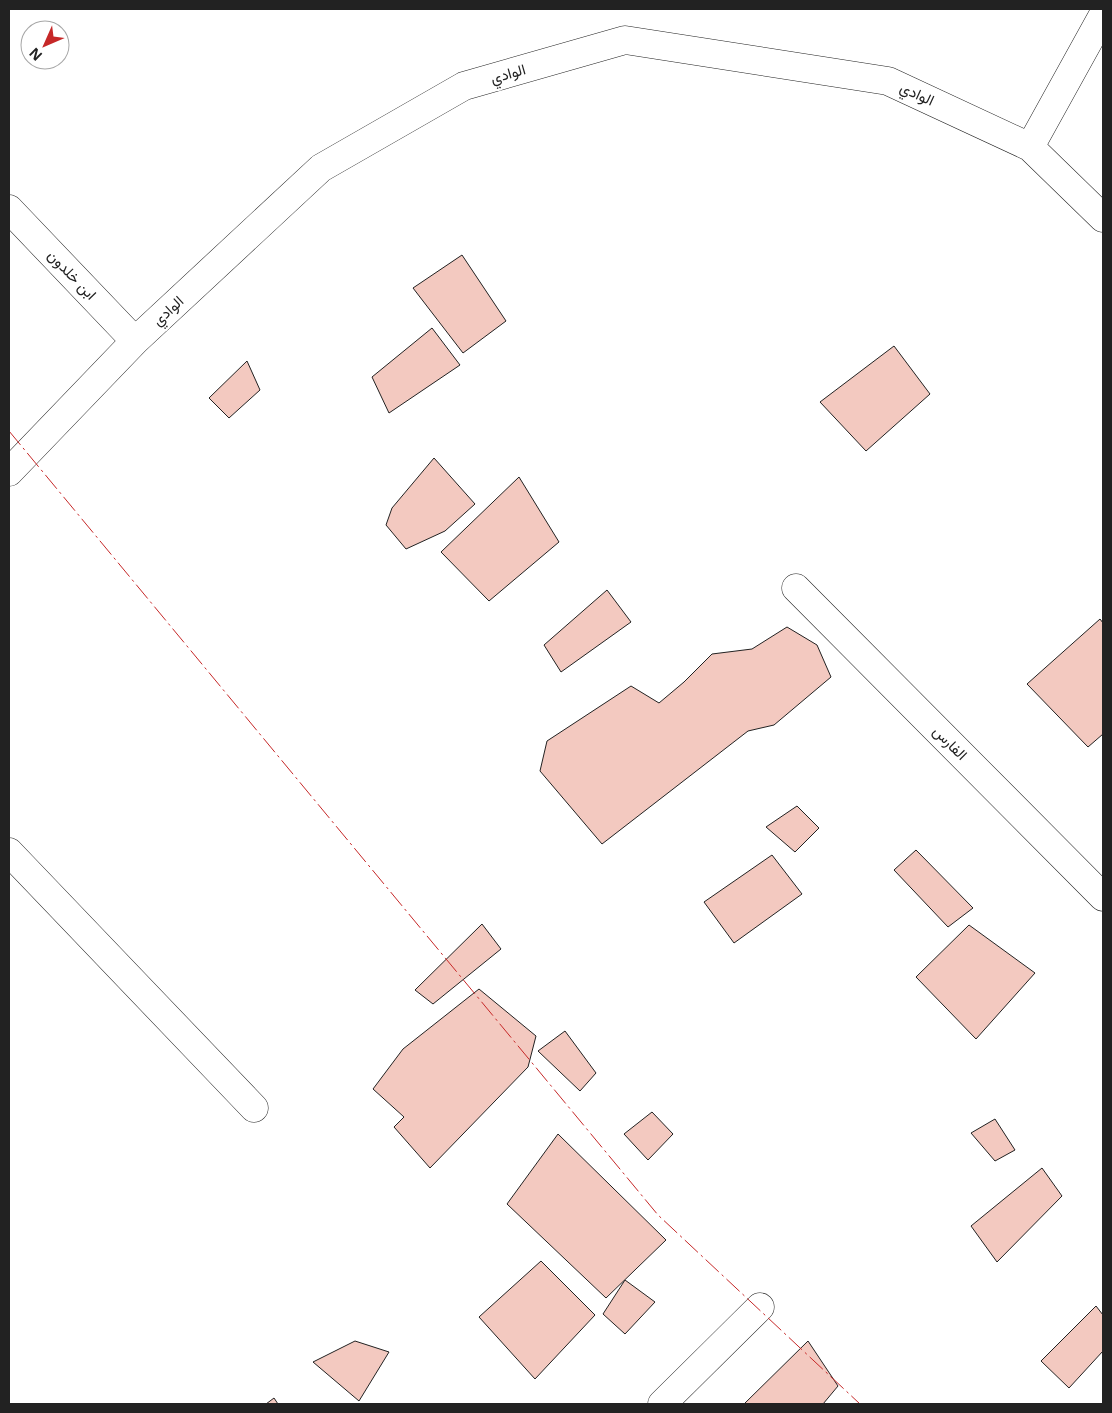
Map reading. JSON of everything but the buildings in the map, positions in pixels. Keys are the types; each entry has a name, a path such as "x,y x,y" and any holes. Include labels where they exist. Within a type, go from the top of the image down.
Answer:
{"street":[{"path":"1030,147 1103,15"},
{"name":"الوادي","path":"9,472 135,341 321,168 464,86 625,40 888,81 1030,147 1103,218"},
{"name":"ابن خلدون","path":"9,209 135,341"},
{"name":"الفارس","path":"796,588 1103,898"},
{"path":"9,852 254,1108"},
{"path":"662,1404 760,1307"}],"power":[{"path":"9,431 658,1215 860,1404"}]}
